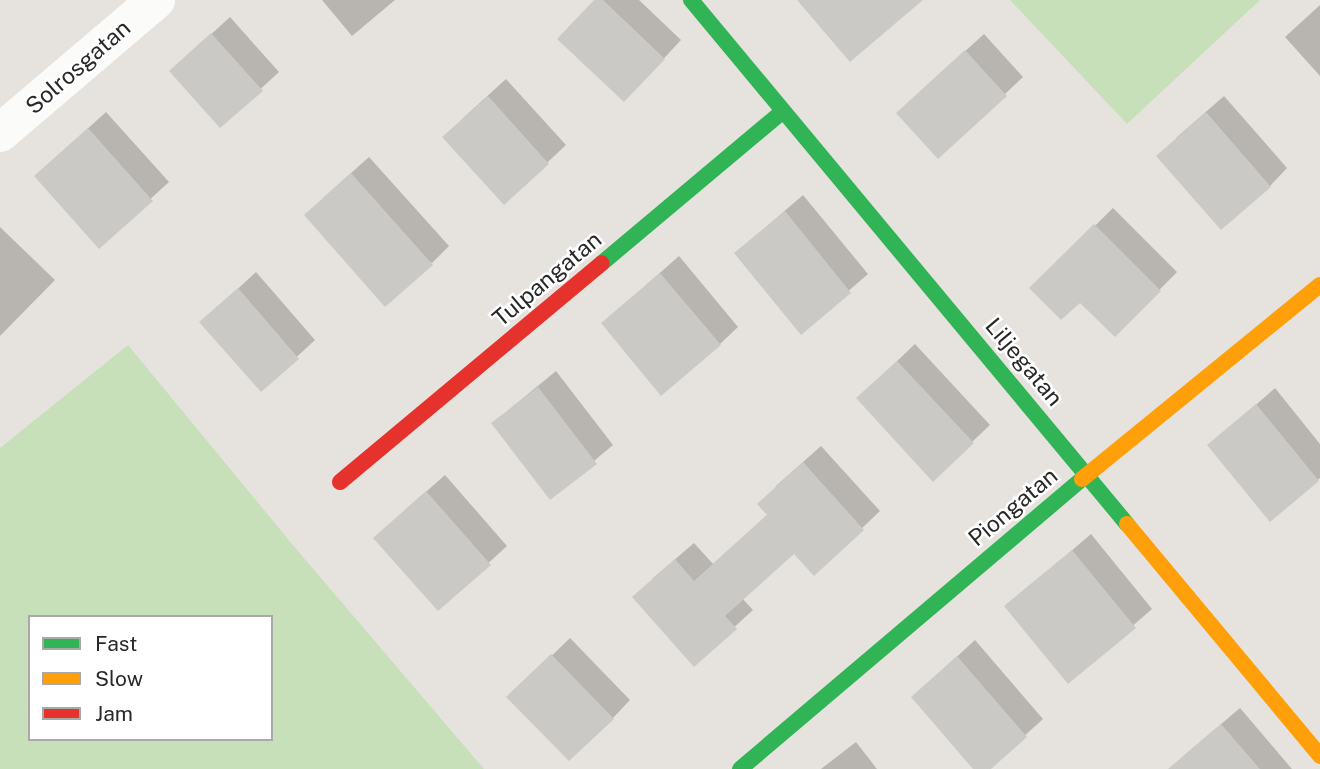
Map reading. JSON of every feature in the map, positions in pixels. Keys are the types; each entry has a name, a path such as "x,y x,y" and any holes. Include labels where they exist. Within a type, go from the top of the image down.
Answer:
{"street":[{"name":"Solrosgatan","path":"0,133 156,0"},
{"name":"Liljegatan","path":"691,0 1320,756"},
{"name":"Tulpangatan","path":"340,482 783,111"},
{"name":"Piongatan","path":"740,769 1088,474 1320,285"}],"green space":[{"path":"1010,0 1260,0 1127,124"},
{"path":"128,345 292,544 484,769 0,769 0,448"}],"building":[{"path":"594,0 603,0 665,59 624,102 557,39"},
{"path":"797,0 923,0 850,62"},
{"path":"211,33 263,91 220,128 169,71"},
{"path":"965,50 1007,96 938,159 896,113"},
{"path":"488,96 549,164 504,205 442,137"},
{"path":"1206,112 1271,187 1221,230 1156,156"},
{"path":"88,128 153,201 99,249 34,176"},
{"path":"351,173 433,265 385,307 304,215"},
{"path":"785,211 851,293 801,335 734,253"},
{"path":"1094,224 1161,291 1115,337 1080,303 1061,320 1029,288"},
{"path":"660,273 721,345 661,396 601,323"},
{"path":"238,288 299,359 261,392 199,322"},
{"path":"897,361 974,443 933,482 856,398"},
{"path":"538,387 597,464 550,500 491,423"},
{"path":"1256,404 1319,481 1270,522 1207,445"},
{"path":"803,462 864,530 814,576 794,554 725,616 737,629 694,667 632,597 675,559 694,581 767,515 757,504"},
{"path":"426,491 491,565 438,611 373,538"},
{"path":"1072,550 1136,628 1068,684 1004,606"},
{"path":"551,654 614,719 569,761 506,697"},
{"path":"957,656 1027,737 991,769 973,769 911,697"},
{"path":"1221,724 1260,769 1168,769"}],"traffic: fast":[{"path":"691,0 1127,524"},
{"path":"602,263 783,111"},
{"path":"740,769 1082,479"}],"traffic: slow":[{"path":"1082,479 1320,285"},
{"path":"1127,524 1320,756"}],"traffic: jam":[{"path":"340,482 602,263"}]}
